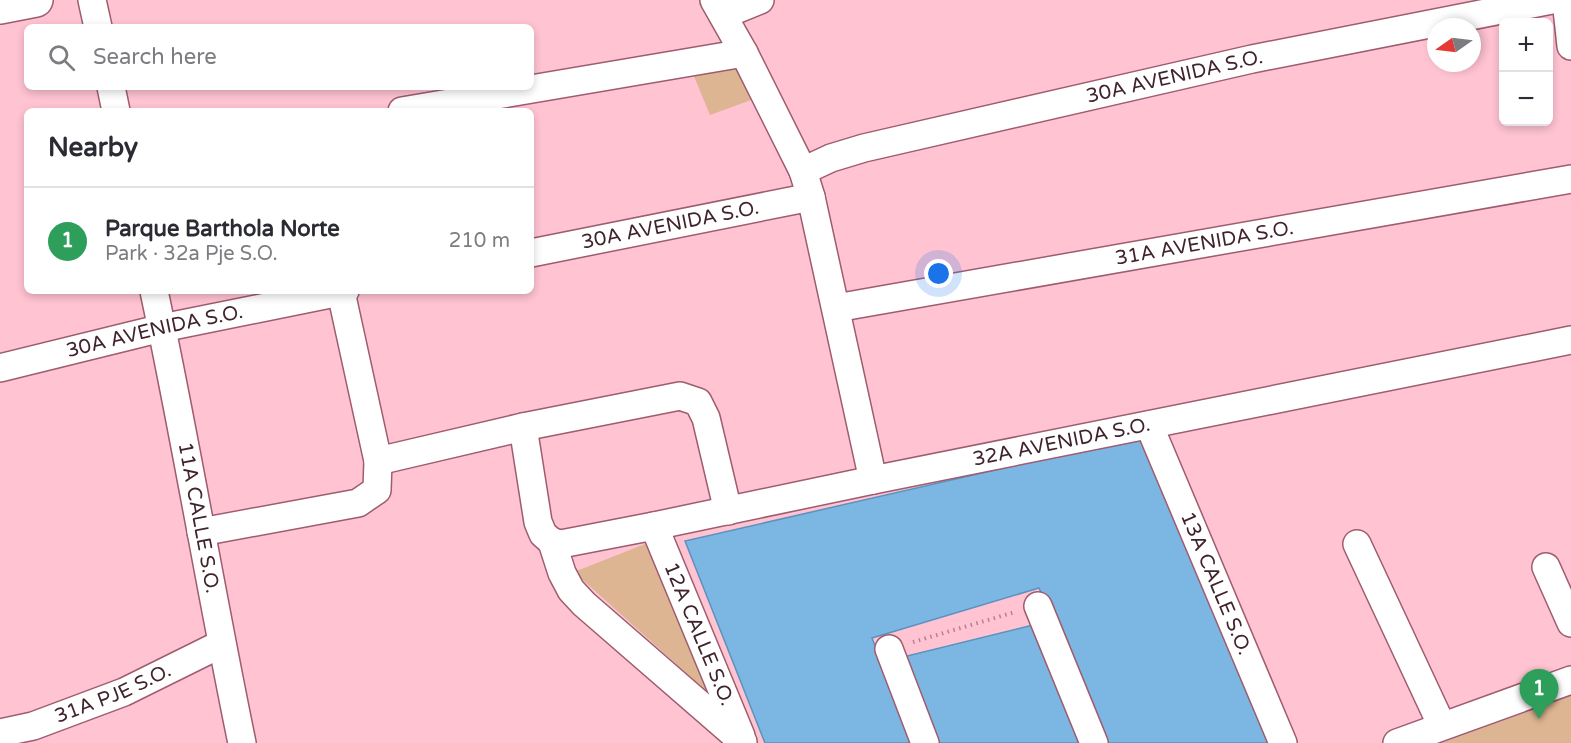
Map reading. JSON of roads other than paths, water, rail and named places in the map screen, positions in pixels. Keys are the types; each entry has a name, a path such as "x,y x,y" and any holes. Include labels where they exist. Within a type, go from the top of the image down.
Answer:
{"street":[{"path":"0,7 36,0"},
{"path":"92,0 97,24"},
{"path":"760,0 719,8 803,171 811,197 873,480"},
{"name":"30A AVENIDA S.O.","path":"803,171 831,158 864,148 1241,62 1552,0"},
{"path":"1566,0 1571,46"},
{"path":"534,89 744,53"},
{"path":"112,90 115,108"},
{"path":"420,108 526,90"},
{"name":"31A AVENIDA S.O.","path":"836,308 1571,179"},
{"name":"30A AVENIDA S.O.","path":"534,252 811,197"},
{"name":"11A CALLE S.O.","path":"155,294 242,743"},
{"name":"30A AVENIDA S.O.","path":"0,368 162,328 328,294"},
{"path":"201,532 358,503 377,490 378,461 344,294"},
{"name":"32A AVENIDA S.O.","path":"552,542 561,544 654,526 1571,340"},
{"path":"378,461 680,396 698,402 706,418 728,511"},
{"name":"13A CALLE S.O.","path":"1149,425 1283,743"},
{"path":"524,428 538,522 543,534 552,542 562,573 572,590 584,604 744,742"},
{"name":"12A CALLE S.O.","path":"654,526 744,742"},
{"path":"1358,544 1442,726"},
{"path":"1546,567 1571,623"},
{"path":"1038,606 1094,743"},
{"name":"31A PJE S.O.","path":"0,733 33,726 124,692 221,644"},
{"path":"889,649 925,743"},
{"path":"1396,743 1571,680"}],"place":[{"name":"Parque Barthola Norte","path":"1539,719"}]}
